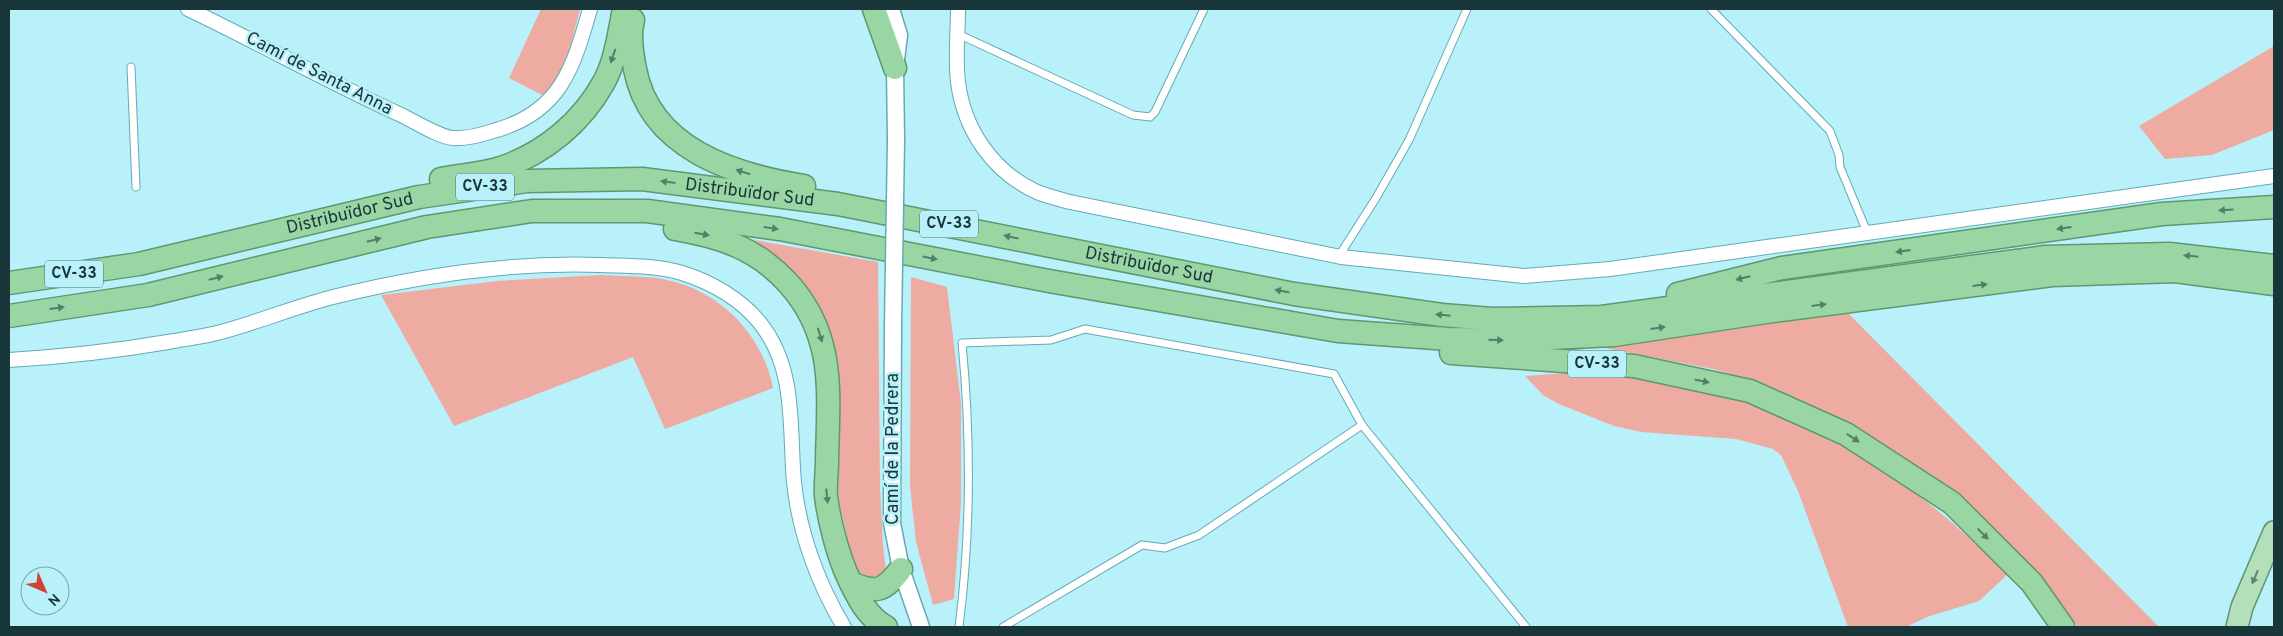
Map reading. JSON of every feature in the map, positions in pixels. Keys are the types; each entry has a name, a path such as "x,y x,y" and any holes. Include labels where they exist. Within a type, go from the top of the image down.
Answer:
{"highway":[{"path":"140,264 272,219 416,184 501,168 533,153 561,135 584,112 604,81 616,51 624,9"},
{"path":"636,9 631,29 637,79 649,108 668,131 690,150 717,164 753,175 813,188 838,204"},
{"path":"874,9 893,39 896,68"},
{"name":"Distribuïdor Sud","path":"9,283 140,264 419,197 527,181 642,179 838,204 1294,294 1442,316 1492,319"},
{"path":"1492,319 1658,299 1782,268 2162,214 2274,207"},
{"name":"Distribuïdor Sud","path":"9,316 148,295 427,227 532,211 647,211 780,229 1050,281"},
{"path":"427,227 534,223 649,225 715,236 756,256 782,277 804,301 819,330 827,360 829,387 826,497 842,562 866,610 878,623 886,627"},
{"name":"CV-33","path":"1492,319 1602,317 2044,257 2169,254 2274,266"},
{"path":"1050,281 1338,331 1450,339 1507,340 1614,335 1766,312 2052,275 2175,270 2274,284"},
{"name":"CV-33","path":"1050,281 1339,344 1634,366 1750,391 1846,434 1952,504 2032,583 2063,627"},
{"path":"851,583 868,590 883,588 901,569"}],"main road":[{"path":"2237,627 2242,607 2274,532"}],"street":[{"name":"Camí de Santa Anna","path":"188,9 365,98 451,138 482,134 505,128 533,114 549,101 562,86 570,69 590,9"},
{"path":"883,9 893,39"},
{"path":"892,9 893,39"},
{"path":"893,39 899,9"},
{"path":"958,9 958,82 966,112 976,137 991,159 1008,176 1038,192 1070,202 1339,257 1524,276 1610,269 2274,176"},
{"name":"Camí de la Pedrera","path":"896,68 892,523 901,569 922,627"},
{"path":"9,360 116,350 215,333 332,298 435,275 495,267 572,264 644,266 682,273 715,286 738,302 760,322 778,350 788,386 794,483 802,529 821,581 844,627"}],"lane":[{"path":"958,34 1134,115 1150,117 1155,112 1204,9"},
{"path":"1339,257 1409,140 1467,9"},
{"path":"1712,9 1830,131 1839,155 1840,167 1867,232"},
{"path":"131,67 136,187"},
{"path":"959,627 968,518 968,422 962,342 1052,340 1085,329 1334,374 1362,424 1526,627"},
{"path":"1003,627 1142,545 1165,548 1199,535 1362,424"}],"shaded area":[{"path":"541,9 580,9 566,65 546,97 509,78"},
{"path":"2274,46 2274,130 2212,155 2165,159 2139,126"},
{"path":"748,239 878,262 880,488 886,570 884,574 872,578 860,573 853,562 839,502 825,320 809,291 788,266"},
{"path":"602,275 663,279 690,287 707,295 723,306 750,334 768,369 773,388 665,429 633,357 454,426 381,295 497,281"},
{"path":"911,277 947,287 961,404 961,502 954,599 933,605 916,542 910,486"},
{"path":"1848,313 2159,627 2077,627 2047,585 1830,415 1740,377 1713,369 1584,344"},
{"path":"1596,371 1687,386 1747,402 1776,412 1832,437 1927,502 1960,529 2007,575 1979,601 1927,617 1906,627 1848,627 1798,491 1781,455 1773,449 1736,439 1641,432 1614,426 1559,404 1543,395 1525,376"}]}
